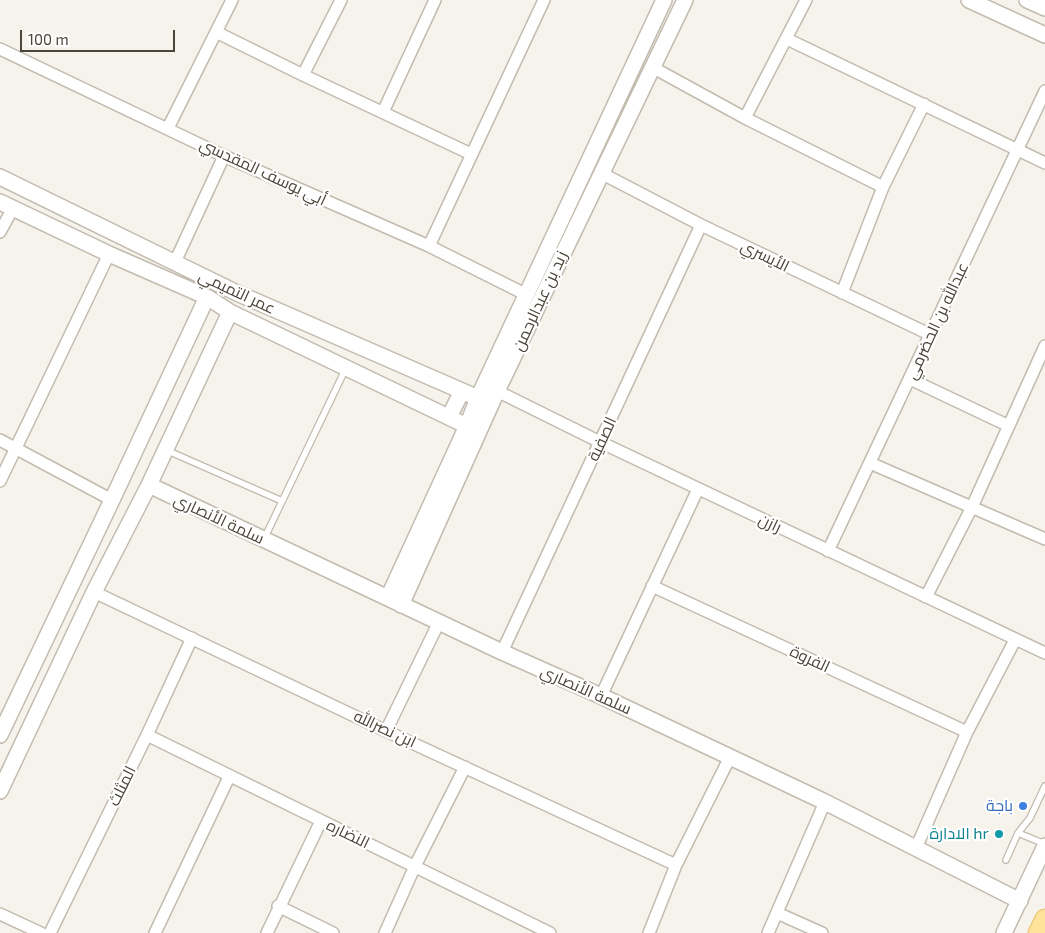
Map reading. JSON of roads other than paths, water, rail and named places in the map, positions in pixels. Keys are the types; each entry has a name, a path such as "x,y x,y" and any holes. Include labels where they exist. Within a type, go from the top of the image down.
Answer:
{"main road":[{"path":"1038,933 1045,918"}],"street":[{"path":"168,128 232,0"},
{"path":"303,75 341,0"},
{"path":"383,112 435,0"},
{"path":"429,246 544,0"},
{"name":"زيد بن عبدالرحمن","path":"394,601 478,398 664,0"},
{"name":"زيد بن عبدالرحمن","path":"394,601 497,391 684,0"},
{"path":"744,118 806,0"},
{"path":"970,0 1045,35"},
{"path":"1026,0 1045,8"},
{"path":"216,32 471,154"},
{"path":"787,39 1045,163"},
{"name":"أبي يوسف المقدسي","path":"0,49 224,156 429,246 527,295"},
{"path":"652,67 744,118 883,187"},
{"name":"عبدالله بن الحضرمي","path":"828,551 1045,91"},
{"path":"842,293 883,187 924,104"},
{"path":"175,262 224,156"},
{"name":"الأيسري","path":"601,173 701,226 931,334"},
{"name":"عمر التميمي","path":"0,177 237,293 478,398"},
{"path":"0,232 6,205 109,254 207,297 230,312 467,426"},
{"name":"الصفية","path":"502,652 701,226"},
{"path":"0,481 14,448 109,254"},
{"path":"0,791 94,592 149,486 230,312 237,293"},
{"path":"0,734 4,716 112,500 207,297"},
{"path":"926,597 972,507 1045,346"},
{"path":"910,379 1009,426"},
{"name":"رازن","path":"497,391 698,489 1045,653"},
{"path":"449,417 462,392"},
{"path":"0,440 112,500"},
{"path":"870,463 1045,539"},
{"name":"سلمة الأنصاري","path":"149,486 502,652 602,696 825,802 1020,901"},
{"path":"602,696 698,489"},
{"name":"الفروة","path":"652,586 967,732"},
{"name":"ابن نصرالله","path":"94,592 386,731 676,864"},
{"path":"386,731 438,622"},
{"name":"المثلث","path":"50,933 147,736 192,638"},
{"path":"916,848 967,732 1016,640"},
{"name":"النضاره","path":"147,736 550,933"},
{"path":"649,933 676,864 730,757"},
{"path":"385,933 415,866 466,767"},
{"path":"155,933 229,777"},
{"path":"768,933 825,802"},
{"path":"266,933 321,821"},
{"path":"1004,933 1045,845"},
{"path":"278,906 333,933"},
{"path":"777,913 822,933"},
{"path":"0,914 41,933"}],"lane":[{"path":"264,540 346,368"},
{"path":"166,450 282,501"},
{"path":"1006,860 1018,833 1030,818 1045,786"},
{"path":"1018,833 1045,845"}],"place":[{"name":"باجة","path":"1023,806"},
{"name":"الادارة hr","path":"999,834"}]}
